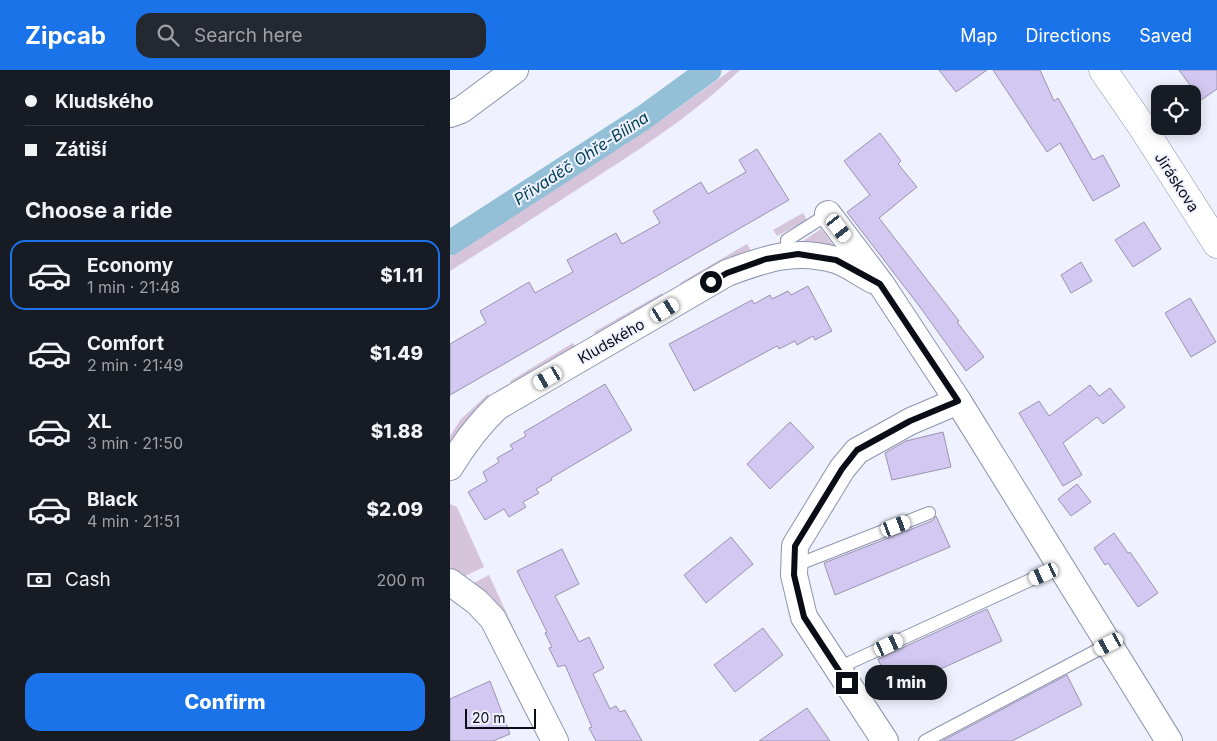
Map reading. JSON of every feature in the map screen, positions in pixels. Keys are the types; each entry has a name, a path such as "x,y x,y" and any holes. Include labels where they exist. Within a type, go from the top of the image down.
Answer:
{"street":[{"path":"450,114 462,110 515,70"},
{"name":"Jiráskova","path":"1103,70 1141,125 1217,244"},
{"path":"828,214 880,284 958,401 1169,741"},
{"name":"Kludského","path":"450,466 476,428 497,407 727,273 766,259 798,254 836,260 880,284"},
{"path":"885,741 804,617 794,575 795,546 842,469 857,450 910,421 958,401"},
{"path":"450,582 477,602 493,619 555,741"}],"lane":[{"path":"788,256 787,240 828,214"},
{"path":"794,566 929,513"},
{"path":"838,668 1061,566"},
{"path":"925,741 1109,644"}],"shaded area":[{"path":"731,70 740,70 722,87 662,133 450,271 450,257 670,114"},
{"path":"803,213 807,220 777,236 773,230"},
{"path":"821,229 834,246 797,245"},
{"path":"747,244 751,251 683,289 680,283"},
{"path":"662,293 665,299 598,338 594,332"},
{"path":"573,343 577,350 515,388 510,381"},
{"path":"488,394 494,401 450,449 450,436 461,419"},
{"path":"450,504 457,507 484,567 463,577 450,567"},
{"path":"489,575 513,627 488,596 472,584"}],"building":[{"path":"939,70 987,70 956,92"},
{"path":"993,70 1040,70 1054,101 1058,98 1093,160 1103,155 1120,186 1093,201 1060,143 1047,152"},
{"path":"1179,70 1217,70 1217,89 1201,100 1201,85 1190,85"},
{"path":"880,133 901,161 898,164 917,187 879,218 959,321 957,322 984,357 966,371 920,307 847,212 870,195 844,161"},
{"path":"757,149 789,200 450,395 450,344 486,323 480,311 529,282 535,293 573,272 567,260 616,233 622,244 660,223 653,211 701,182 708,194 746,172 739,160"},
{"path":"1144,222 1161,249 1133,267 1115,240"},
{"path":"1081,262 1092,281 1071,293 1061,275"},
{"path":"808,286 832,331 815,340 813,336 797,345 795,341 779,349 777,346 694,391 669,344 752,300 754,304 770,295 772,299 788,291 791,295"},
{"path":"1190,298 1216,342 1191,357 1165,313"},
{"path":"605,384 632,430 551,478 552,480 536,489 539,493 523,502 526,507 509,517 504,509 485,520 468,492 487,481 483,472 499,462 497,458 513,449 510,445 526,436 524,432"},
{"path":"1090,385 1099,396 1110,388 1125,407 1103,424 1097,417 1063,443 1082,475 1063,486 1019,413 1039,401 1049,416"},
{"path":"790,422 814,447 770,489 747,464"},
{"path":"943,432 951,467 892,480 885,453 906,441"},
{"path":"1077,484 1091,502 1071,516 1058,499"},
{"path":"936,516 950,547 835,595 824,563 932,521"},
{"path":"1114,533 1128,553 1130,552 1158,593 1138,607 1108,563 1105,565 1094,548"},
{"path":"731,537 753,564 706,603 684,575"},
{"path":"562,549 579,584 555,596 579,642 589,637 604,668 593,674 610,709 616,706 620,712 625,710 642,741 596,741 589,728 592,727 565,665 558,667 549,648 552,647 545,633 547,632 517,571"},
{"path":"987,609 1002,641 892,691 878,659"},
{"path":"763,628 783,655 735,692 714,665"},
{"path":"1067,675 1082,705 1012,741 942,741"},
{"path":"490,681 510,734 493,741 450,741 450,699"},
{"path":"807,708 830,741 759,741"}],"waterway":[{"name":"Přivaděč Ohře-Bílina","path":"450,243 643,118 709,70"}],"route":[{"path":"711,282 727,273 766,259 798,254 836,260 880,284 958,401 910,421 857,450 842,469 795,546 794,575 804,617 847,683"}]}
